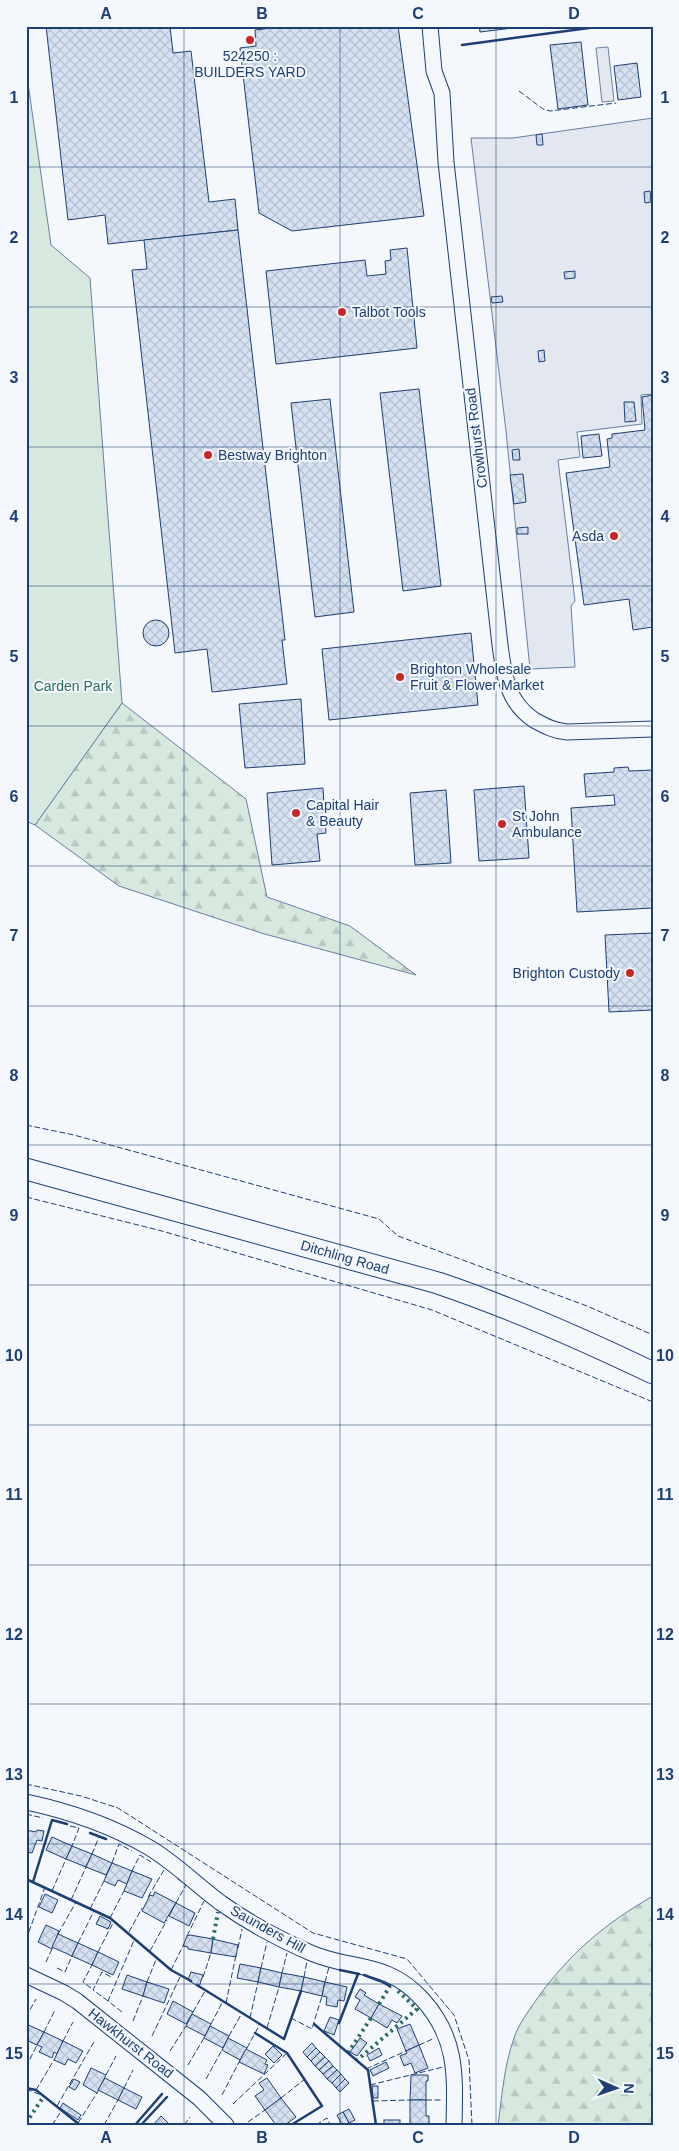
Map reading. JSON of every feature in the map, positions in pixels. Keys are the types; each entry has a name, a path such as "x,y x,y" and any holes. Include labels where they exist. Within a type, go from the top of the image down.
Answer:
{"street":[{"name":"Crowhurst Road","path":"430,26 434,71 442,93 444,140 469,372 498,629 507,685 512,698 526,714 554,729 567,732 653,729"},
{"name":"Ditchling Road","path":"26,1169 438,1283 495,1302 565,1331 653,1373"},
{"name":"Saunders Hill","path":"26,1802 75,1815 135,1840 180,1868 221,1903 283,1941 319,1956 378,1969 406,1986 430,2009 443,2029 451,2051 454,2069 454,2125"},
{"name":"Hawkhurst Road","path":"26,1975 77,2001 199,2098 226,2125"}],"green space":[{"name":"Carden Park","path":"26,69 51,245 90,278 122,703 35,825 26,821"},
{"path":"122,703 246,799 267,897 350,926 416,975 261,933 119,886 35,825"},
{"path":"653,1896 653,2125 498,2125 508,2059 516,2032 528,2011 551,1980 590,1940 620,1917"}],"shaded area":[{"path":"608,47 614,101 602,102 596,48"},
{"path":"653,118 653,394 641,395 642,424 577,432 580,457 558,460 575,601 571,606 575,667 530,669 506,431 471,138 513,138"}],"building":[{"path":"46,26 170,26 173,53 191,51 209,202 235,199 238,230 108,244 105,215 68,220"},
{"path":"288,26 398,26 424,216 292,231 259,213 240,48 256,46 255,30"},
{"path":"479,26 529,26 480,32"},
{"path":"581,42 588,105 558,109 550,45"},
{"path":"637,63 641,97 618,100 614,66"},
{"path":"542,134 543,145 537,145 536,135"},
{"path":"650,191 651,202 645,203 644,192"},
{"name":"Bestway Brighton","path":"238,230 285,640 282,640 287,684 212,692 207,649 175,653 132,270 147,269 144,240"},
{"name":"Talbot Tools","path":"407,248 417,348 276,364 266,271 365,260 367,276 386,274 385,261 391,260 390,250"},
{"path":"575,271 575,278 565,279 564,272"},
{"path":"502,296 503,302 492,303 491,297"},
{"path":"544,350 545,361 539,362 538,351"},
{"path":"419,389 441,586 403,591 380,393"},
{"name":"Asda","path":"653,395 653,627 633,630 629,599 584,605 566,473 610,467 607,439 612,438 612,434 645,430 642,397"},
{"path":"330,399 354,612 315,617 291,403"},
{"path":"624,402 634,402 636,421 625,422"},
{"path":"599,434 602,456 583,458 581,436"},
{"path":"519,449 520,460 513,460 512,450"},
{"path":"523,474 526,502 514,504 510,475"},
{"path":"528,527 528,534 517,534 517,528"},
{"path":"156,620 165,624 169,633 165,642 156,646 147,642 143,633 147,624"},
{"name":"Brighton Wholesale Fruit & Flower Market","path":"471,633 478,705 329,720 322,649"},
{"path":"301,699 305,764 245,768 239,704"},
{"path":"628,767 629,771 653,770 653,908 577,912 571,808 615,805 614,795 586,797 584,774 614,772 614,768"},
{"name":"St John Ambulance","path":"524,786 529,858 479,861 474,790"},
{"name":"Capital Hair & Beauty","path":"323,788 326,833 317,834 320,861 272,865 267,793"},
{"path":"446,790 451,863 415,865 410,793"},
{"name":"Brighton Custody","path":"653,933 653,1010 609,1012 605,935"},
{"path":"26,1830 44,1831 42,1841 37,1840 32,1853 26,1852"},
{"path":"52,1837 72,1846 66,1859 46,1850"},
{"path":"72,1846 92,1854 86,1867 66,1859"},
{"path":"92,1854 112,1863 106,1875 86,1867"},
{"path":"112,1863 132,1871 127,1884 118,1880 115,1886 104,1881"},
{"path":"132,1871 152,1879 142,1898 124,1891"},
{"path":"155,1892 176,1903 164,1923 142,1911 150,1895 153,1896"},
{"path":"45,1894 58,1900 52,1913 39,1907"},
{"path":"176,1903 195,1913 189,1926 169,1916"},
{"path":"100,1916 111,1922 108,1929 96,1924"},
{"path":"46,1925 59,1931 52,1949 38,1942"},
{"path":"58,1934 78,1943 72,1956 52,1947"},
{"path":"187,1936 213,1939 211,1953 188,1949 188,1947 183,1946"},
{"path":"213,1939 238,1945 236,1957 211,1953"},
{"path":"78,1943 98,1952 92,1965 72,1956"},
{"path":"98,1952 119,1962 113,1975 92,1965"},
{"path":"240,1964 261,1968 258,1982 237,1978"},
{"path":"261,1968 282,1973 279,1987 258,1982"},
{"path":"191,1972 203,1975 199,1987 188,1980"},
{"path":"282,1973 304,1977 301,1991 279,1987"},
{"path":"127,1975 147,1982 143,1996 122,1989"},
{"path":"304,1977 325,1982 322,1996 301,1991"},
{"path":"147,1982 169,1989 164,2003 143,1996"},
{"path":"325,1982 347,1987 344,2001 338,2000 337,2007 326,2005 327,1997 322,1996"},
{"path":"360,1989 366,1993 364,1995 379,2004 371,2018 355,2009 360,2000 355,1997"},
{"path":"173,2001 193,2012 186,2024 167,2014"},
{"path":"379,2004 402,2016 397,2023 392,2020 387,2028 371,2018"},
{"path":"192,2014 211,2024 205,2036 186,2026"},
{"path":"330,2017 339,2020 334,2035 324,2031"},
{"path":"26,2024 44,2032 37,2045 26,2040"},
{"path":"410,2024 419,2045 406,2051 397,2029"},
{"path":"210,2026 229,2036 223,2048 204,2038"},
{"path":"44,2032 63,2041 57,2054 54,2052 52,2058 39,2052 42,2047 37,2045"},
{"path":"228,2038 247,2048 240,2060 222,2050"},
{"path":"360,2038 367,2043 357,2056 350,2052"},
{"path":"63,2041 83,2051 76,2063 68,2059 65,2065 54,2060"},
{"path":"312,2043 316,2048 307,2057 303,2052"},
{"path":"419,2045 428,2068 415,2073 411,2063 404,2066 400,2056"},
{"path":"273,2046 282,2055 274,2063 265,2054"},
{"path":"316,2048 320,2052 311,2061 307,2057"},
{"path":"379,2048 382,2055 370,2061 367,2055"},
{"path":"246,2049 267,2060 265,2064 268,2065 264,2074 239,2062"},
{"path":"320,2052 325,2057 315,2066 311,2061"},
{"path":"325,2057 329,2061 319,2070 315,2066"},
{"path":"329,2061 333,2066 323,2074 319,2070"},
{"path":"386,2062 389,2068 373,2076 370,2070"},
{"path":"333,2066 337,2070 327,2079 323,2074"},
{"path":"91,2068 106,2075 97,2093 83,2085"},
{"path":"337,2070 341,2074 332,2083 327,2079"},
{"path":"341,2074 345,2079 336,2088 332,2083"},
{"path":"411,2075 428,2075 428,2081 426,2081 426,2100 410,2100"},
{"path":"105,2078 124,2088 118,2100 98,2090"},
{"path":"267,2078 281,2098 265,2110 255,2096 264,2090 259,2083"},
{"path":"74,2079 80,2082 75,2090 69,2087"},
{"path":"345,2079 349,2083 340,2092 336,2088"},
{"path":"372,2086 378,2086 378,2098 373,2098"},
{"path":"124,2088 142,2097 136,2109 118,2100"},
{"path":"281,2098 296,2117 285,2125 276,2125 265,2110"},
{"path":"410,2100 426,2100 426,2116 429,2116 429,2124 410,2124"},
{"path":"63,2103 81,2115 78,2120 60,2108"},
{"path":"349,2109 355,2120 349,2123 343,2112"},
{"path":"343,2112 349,2123 345,2125 342,2125 337,2115"},
{"path":"161,2116 170,2125 153,2125"},
{"path":"384,2120 400,2120 400,2125 384,2125"}],"hedge":[{"path":"213,1939 218,1912"},
{"path":"379,2004 390,1986"},
{"path":"356,2061 417,2009 398,1991"},
{"path":"348,2053 371,2018"},
{"path":"26,2123 44,2096"}],"fence":[{"path":"519,91 543,109 550,111 616,103"},
{"path":"26,1125 74,1135 379,1219 398,1236 587,1306 653,1335"},
{"path":"26,1197 162,1231 432,1310 653,1402"},
{"path":"26,1784 81,1796 118,1808 313,1933 407,1959 454,2015 469,2060 472,2125"},
{"path":"26,1814 43,1818"},
{"path":"70,1826 79,1828 72,1846"},
{"path":"92,1854 99,1837"},
{"path":"112,1863 119,1844 132,1851"},
{"path":"132,1871 140,1855 151,1862"},
{"path":"52,1891 66,1859"},
{"path":"71,1900 86,1867"},
{"path":"148,1897 164,1870"},
{"path":"176,1903 186,1885 178,1879"},
{"path":"90,1909 104,1881"},
{"path":"26,1940 45,1887"},
{"path":"110,1918 124,1891"},
{"path":"187,1936 204,1901"},
{"path":"58,1934 76,1902"},
{"path":"129,1932 142,1908"},
{"path":"78,1943 94,1911"},
{"path":"150,1951 167,1920"},
{"path":"98,1952 114,1921"},
{"path":"238,1948 242,1929"},
{"path":"122,2012 108,2001 135,1938"},
{"path":"261,1968 267,1942"},
{"path":"171,1970 183,1946"},
{"path":"46,1962 52,1949"},
{"path":"203,1977 211,1953"},
{"path":"282,1973 287,1953"},
{"path":"226,2003 236,1955"},
{"path":"57,1968 65,1972 72,1956"},
{"path":"147,1982 157,1957"},
{"path":"304,1977 307,1961"},
{"path":"91,1988 83,1982 92,1965"},
{"path":"325,1982 329,1967"},
{"path":"108,2001 93,1990 102,1972 111,1977"},
{"path":"152,2036 181,1975"},
{"path":"250,2018 258,1982"},
{"path":"267,2028 279,1987"},
{"path":"193,2012 205,1991"},
{"path":"133,2021 143,1996"},
{"path":"291,2018 312,2029 322,1996"},
{"path":"26,2017 36,1999"},
{"path":"211,2024 223,2001"},
{"path":"44,2032 55,2010"},
{"path":"229,2036 242,2013"},
{"path":"63,2041 73,2022"},
{"path":"247,2048 260,2024"},
{"path":"170,2051 186,2026"},
{"path":"188,2065 204,2038"},
{"path":"419,2045 435,2038"},
{"path":"57,2106 95,2040"},
{"path":"26,2067 37,2045"},
{"path":"206,2079 222,2050"},
{"path":"366,2069 406,2051"},
{"path":"233,2104 287,2053"},
{"path":"106,2075 116,2056"},
{"path":"36,2090 54,2060"},
{"path":"222,2095 239,2062"},
{"path":"370,2085 443,2067"},
{"path":"124,2088 133,2070"},
{"path":"281,2098 305,2079"},
{"path":"26,2089 41,2095"},
{"path":"78,2123 97,2093"},
{"path":"104,2125 118,2100"},
{"path":"373,2101 410,2100"},
{"path":"426,2100 443,2100"},
{"path":"52,2125 62,2110"},
{"path":"248,2122 265,2110"},
{"path":"184,2125 190,2117"},
{"path":"316,2125 327,2118 330,2125"}],"wall":[{"path":"462,45 604,26"},
{"path":"33,1882 52,1820 67,1824"},
{"path":"90,1833 106,1839"},
{"path":"26,1879 110,1918 171,1970 191,1981"},
{"path":"340,1970 359,1974"},
{"path":"339,2023 358,1974"},
{"path":"364,1975 380,1981"},
{"path":"382,1982 390,1986"},
{"path":"197,1985 284,2039 301,1991"},
{"path":"314,2024 368,2070 376,2125"},
{"path":"255,2033 287,2053 322,2106 291,2125"},
{"path":"26,2088 36,2090 80,2125"},
{"path":"135,2125 162,2094"},
{"path":"141,2125 167,2097"}],"place":[{"name":"524250 : BUILDERS YARD","path":"250,40"},
{"name":"Talbot Tools","path":"342,312"},
{"name":"Bestway Brighton","path":"208,455"},
{"name":"Asda","path":"614,536"},
{"name":"Brighton Wholesale Fruit & Flower Market","path":"400,677"},
{"name":"Capital Hair & Beauty","path":"296,813"},
{"name":"St John Ambulance","path":"502,824"},
{"name":"Brighton Custody","path":"630,973"}]}
